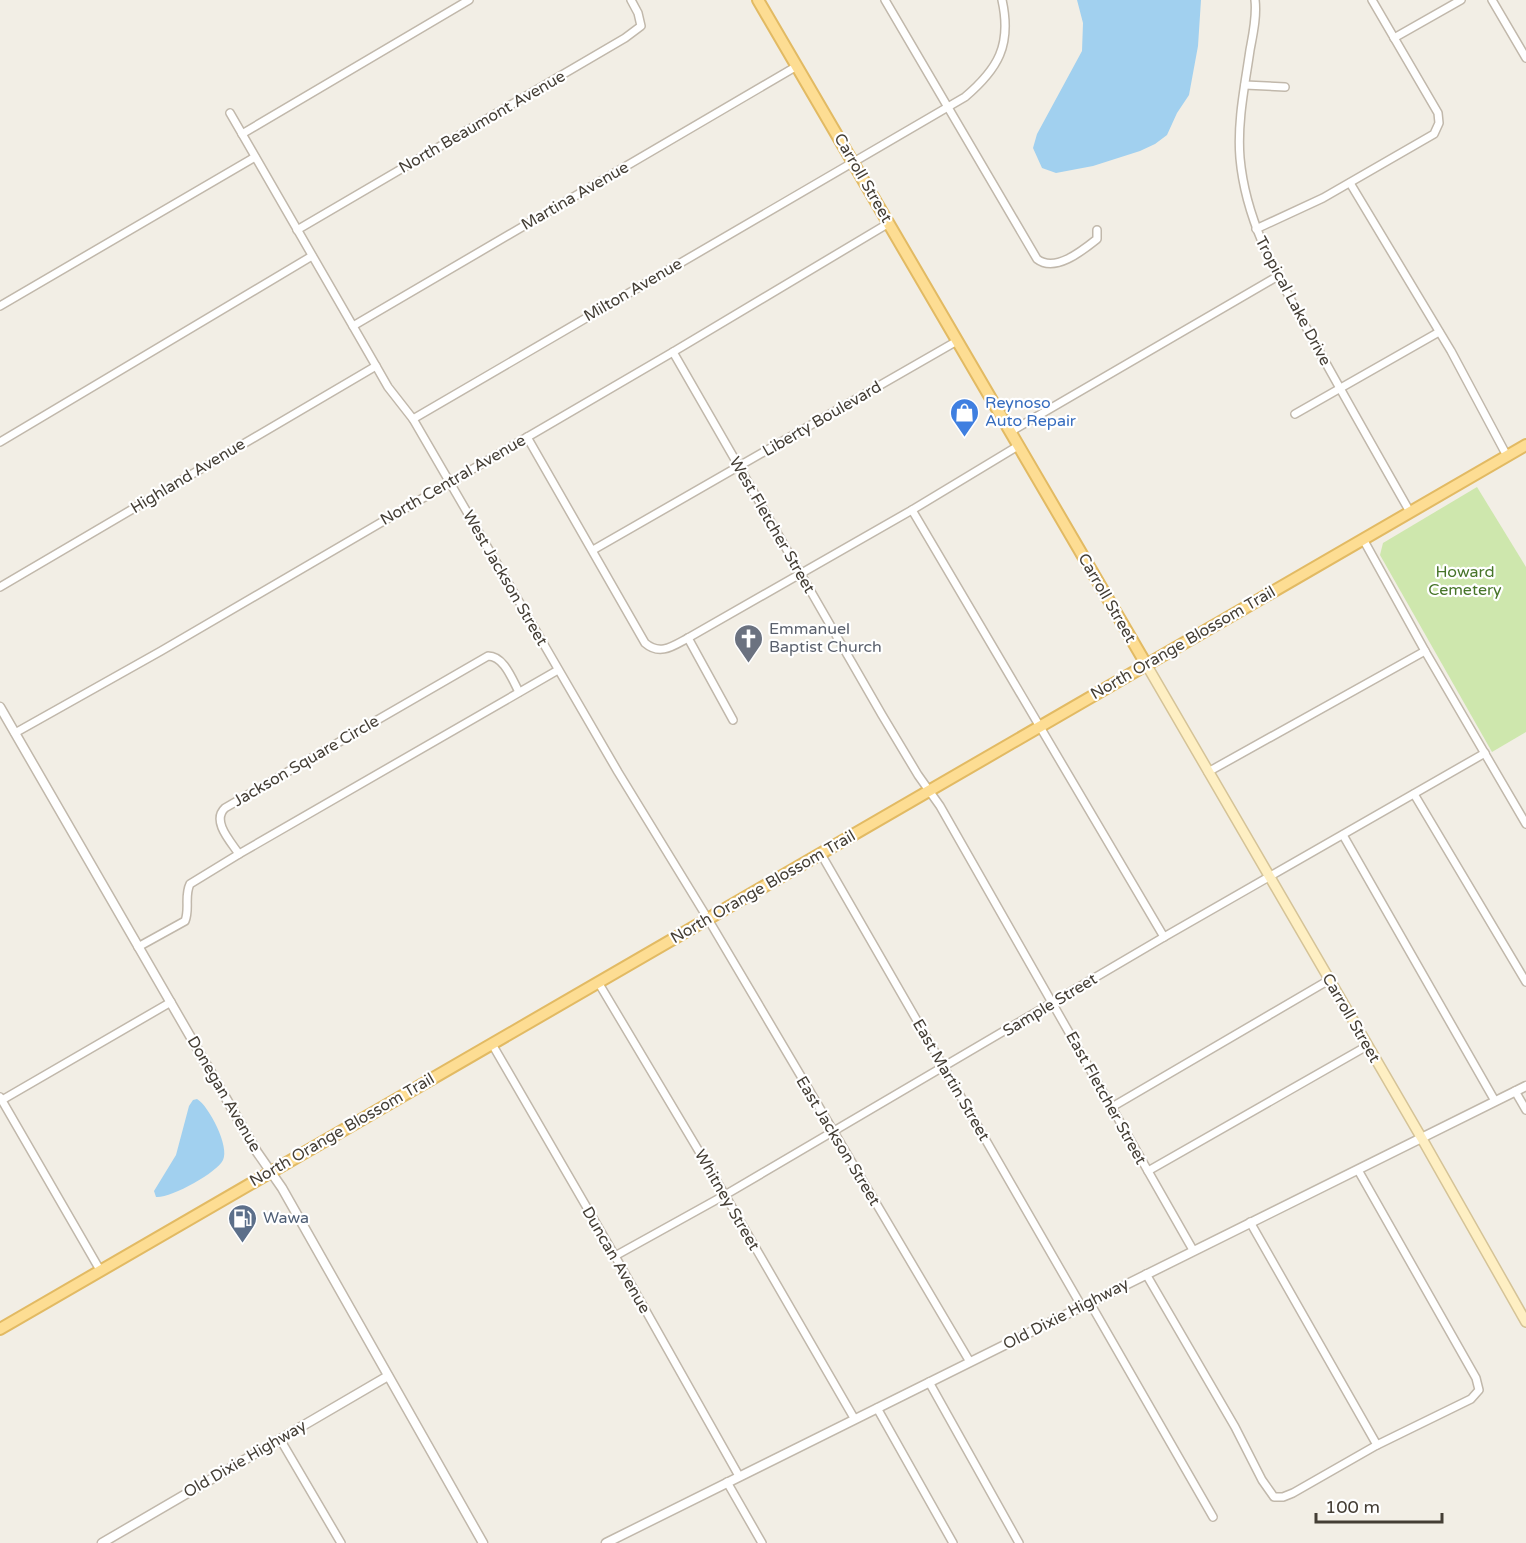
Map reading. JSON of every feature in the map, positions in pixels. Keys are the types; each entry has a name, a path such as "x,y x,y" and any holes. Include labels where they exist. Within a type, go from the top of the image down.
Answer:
{"main road":[{"name":"Carroll Street","path":"758,0 1421,1137 1526,1322"},
{"name":"North Orange Blossom Trail","path":"0,1329 1526,445"}],"street":[{"path":"242,134 469,0"},
{"name":"North Beaumont Avenue","path":"297,230 624,38 640,26 638,13 631,0"},
{"path":"885,0 1037,259 1042,263 1061,262 1097,239 1097,230"},
{"path":"853,162 948,108 989,75 998,59 1005,30 1002,0"},
{"name":"Tropical Lake Drive","path":"1255,0 1240,155 1244,188 1256,229 1278,276 1410,512"},
{"path":"1256,229 1323,198 1434,135 1439,123 1438,113 1372,0"},
{"path":"1394,38 1461,0"},
{"path":"1492,0 1526,58"},
{"name":"Martina Avenue","path":"353,326 797,66"},
{"path":"1245,85 1285,87"},
{"name":"West Jackson Street","path":"230,113 388,387 413,419 558,670 708,919"},
{"path":"0,306 255,157"},
{"name":"Milton Avenue","path":"413,419 853,162"},
{"path":"1350,183 1439,332 1507,456"},
{"name":"North Central Avenue","path":"15,733 161,651 889,223"},
{"path":"0,442 312,256"},
{"path":"1010,432 1278,276"},
{"path":"1295,414 1439,332"},
{"name":"Liberty Boulevard","path":"593,550 957,341"},
{"name":"West Fletcher Street","path":"673,351 738,467 929,791"},
{"name":"Highland Avenue","path":"0,587 376,366"},
{"path":"527,436 645,643 650,648 658,650 667,650 912,510 1018,446"},
{"path":"912,510 1164,937"},
{"path":"1363,539 1526,824"},
{"path":"688,638 733,720"},
{"path":"1208,772 1425,651"},
{"name":"Jackson Square Circle","path":"239,854 219,821 221,812 225,808 463,669 483,658 493,656 501,661 519,692"},
{"path":"138,947 185,921 188,909 187,890 190,884 558,670"},
{"name":"Donegan Avenue","path":"0,707 257,1152 310,1237 483,1543"},
{"name":"Sample Street","path":"615,1256 725,1195 1164,937 1485,753"},
{"name":"East Fletcher Street","path":"929,791 944,812 1193,1250"},
{"path":"1414,794 1526,982"},
{"path":"1342,835 1494,1101"},
{"name":"East Martin Street","path":"821,854 944,1068 1213,1517"},
{"name":"East Jackson Street","path":"708,919 970,1362"},
{"path":"1112,1107 1329,980"},
{"name":"Whitney Street","path":"598,982 854,1418"},
{"path":"100,1270 1,1098 171,1002"},
{"name":"Duncan Avenue","path":"492,1044 615,1256 738,1476"},
{"path":"1148,1171 1367,1046"},
{"name":"Old Dixie Highway","path":"606,1543 1526,1086"},
{"path":"1515,1091 1526,1110"},
{"path":"1146,1274 1262,1480 1274,1497 1293,1493 1377,1445 1471,1399 1479,1390 1476,1378 1358,1170"},
{"path":"1250,1222 1377,1445"},
{"name":"Old Dixie Highway","path":"102,1543 388,1376"},
{"path":"929,1382 1019,1543"},
{"path":"877,1408 953,1543"},
{"path":"280,1438 341,1543"},
{"path":"727,1482 762,1543"}],"green space":[{"name":"Howard Cemetery","path":"1477,487 1526,567 1526,732 1492,752 1380,555 1383,543"}],"water":[{"path":"1077,0 1201,0 1198,46 1189,95 1177,113 1167,135 1140,151 1093,166 1056,173 1042,168 1033,148 1037,134 1082,51 1083,23"},
{"path":"197,1099 217,1127 224,1146 223,1160 212,1172 192,1184 171,1194 156,1197 154,1191 176,1155 189,1106 193,1100"}],"place":[{"name":"Reynoso Auto Repair","path":"964,438"},
{"name":"Emmanuel Baptist Church","path":"748,664"},
{"name":"Wawa","path":"242,1244"}]}
